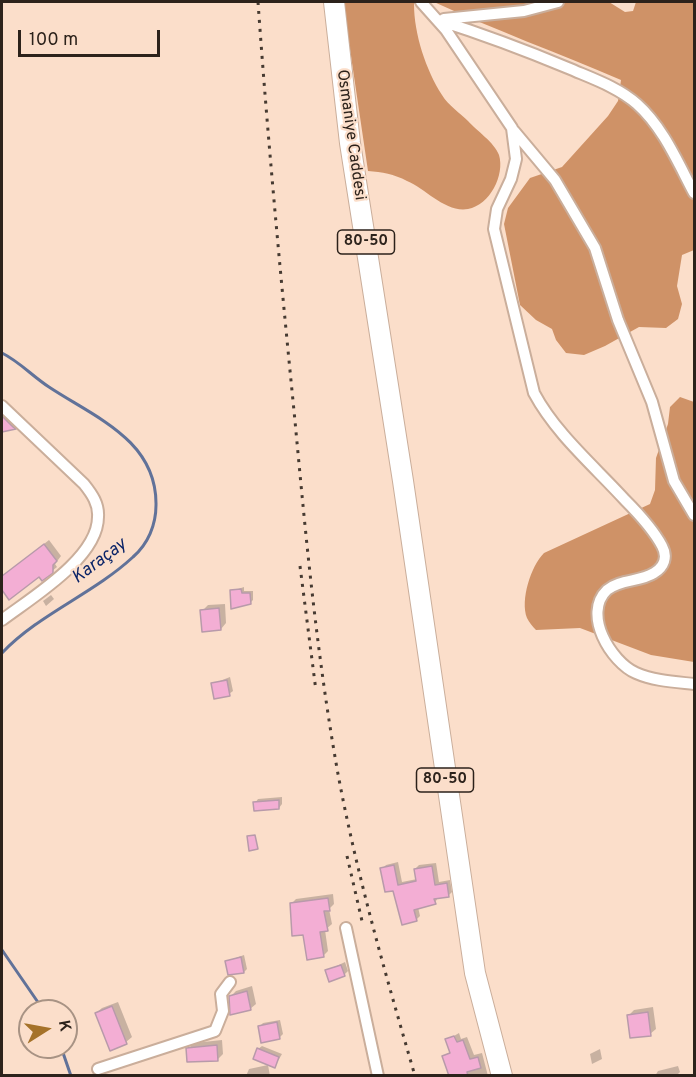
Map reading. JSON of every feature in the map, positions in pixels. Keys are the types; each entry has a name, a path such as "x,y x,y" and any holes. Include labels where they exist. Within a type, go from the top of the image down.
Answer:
{"highway":[{"path":"329,2 345,148 464,949 492,1076"},
{"name":"Osmaniye Caddesi","path":"334,2 350,143 403,481 475,973 502,1076"}],"street":[{"path":"421,2 437,20 512,128 555,180 595,248 621,328 652,402 674,481 694,514"},
{"path":"437,20 524,11 558,2"},
{"path":"437,20 486,35 539,56 603,82 628,97 637,104 659,131 694,193"},
{"path":"512,128 516,159 511,179 497,209 494,229 534,393 544,411 560,431 645,521 664,549 666,557 663,565 654,573 610,588 602,596 598,619 611,650 622,664 635,673 648,678 694,684"},
{"path":"2,406 84,484 95,498 99,518 93,537 80,559 2,621"},
{"path":"346,928 378,1076"},
{"path":"98,1069 215,1031 224,1011 221,994 230,982"}],"shaded area":[{"path":"343,2 418,2 414,4 419,39 436,85 447,102 490,141 499,155 498,180 483,202 468,209 452,207 402,179 368,171"},
{"path":"434,2 609,2 625,12 633,11 636,2 694,2 694,250 682,255 677,286 682,304 678,319 666,328 639,327 584,355 566,353 556,340 552,329 536,320 520,305 504,224 508,208 530,178 562,167 608,116 618,101 621,80"},
{"path":"680,397 694,402 694,662 651,655 580,628 536,630 527,618 525,602 528,584 539,559 544,553 650,504 655,490 656,458 668,424 670,407"}],"building":[{"path":"2,416 13,427 16,429 2,432"},
{"path":"44,544 57,561 53,565 53,573 42,581 39,577 9,600 2,590 2,576"},
{"path":"241,589 242,593 250,593 251,604 231,609 230,590"},
{"path":"219,608 221,630 202,632 200,610"},
{"path":"227,680 230,696 214,699 211,683"},
{"path":"279,800 279,809 254,811 253,802"},
{"path":"255,835 258,849 249,851 247,836"},
{"path":"394,865 398,885 416,881 414,869 432,866 435,885 447,883 449,897 434,899 436,904 414,910 417,921 402,925 393,891 385,892 380,868"},
{"path":"328,898 330,911 324,911 328,931 320,932 324,957 307,960 303,935 292,936 290,903"},
{"path":"241,957 244,973 228,975 225,961"},
{"path":"341,965 345,976 329,982 325,970"},
{"path":"247,991 251,1010 230,1015 229,996"},
{"path":"112,1006 127,1044 110,1051 95,1013"},
{"path":"648,1012 651,1036 630,1038 627,1015"},
{"path":"277,1022 280,1039 261,1043 258,1026"},
{"path":"454,1036 457,1042 463,1040 470,1059 478,1057 481,1068 467,1072 468,1076 449,1076 442,1056 450,1053 445,1039"},
{"path":"217,1045 218,1061 187,1062 186,1048"},
{"path":"257,1048 279,1057 275,1068 253,1059"}],"waterway":[{"name":"Karaçay","path":"2,353 120,433 146,463 154,482 156,505 155,520 150,534 133,557 101,582 32,627 2,653"},
{"name":"Karaçay","path":"2,950 36,999"},
{"name":"Karaçay","path":"65,1059 71,1076"}],"railway":[{"path":"258,2 285,316 308,554 324,686 338,774 354,850 415,1076"},
{"path":"300,566 316,691"},
{"path":"347,856 362,921"}]}
